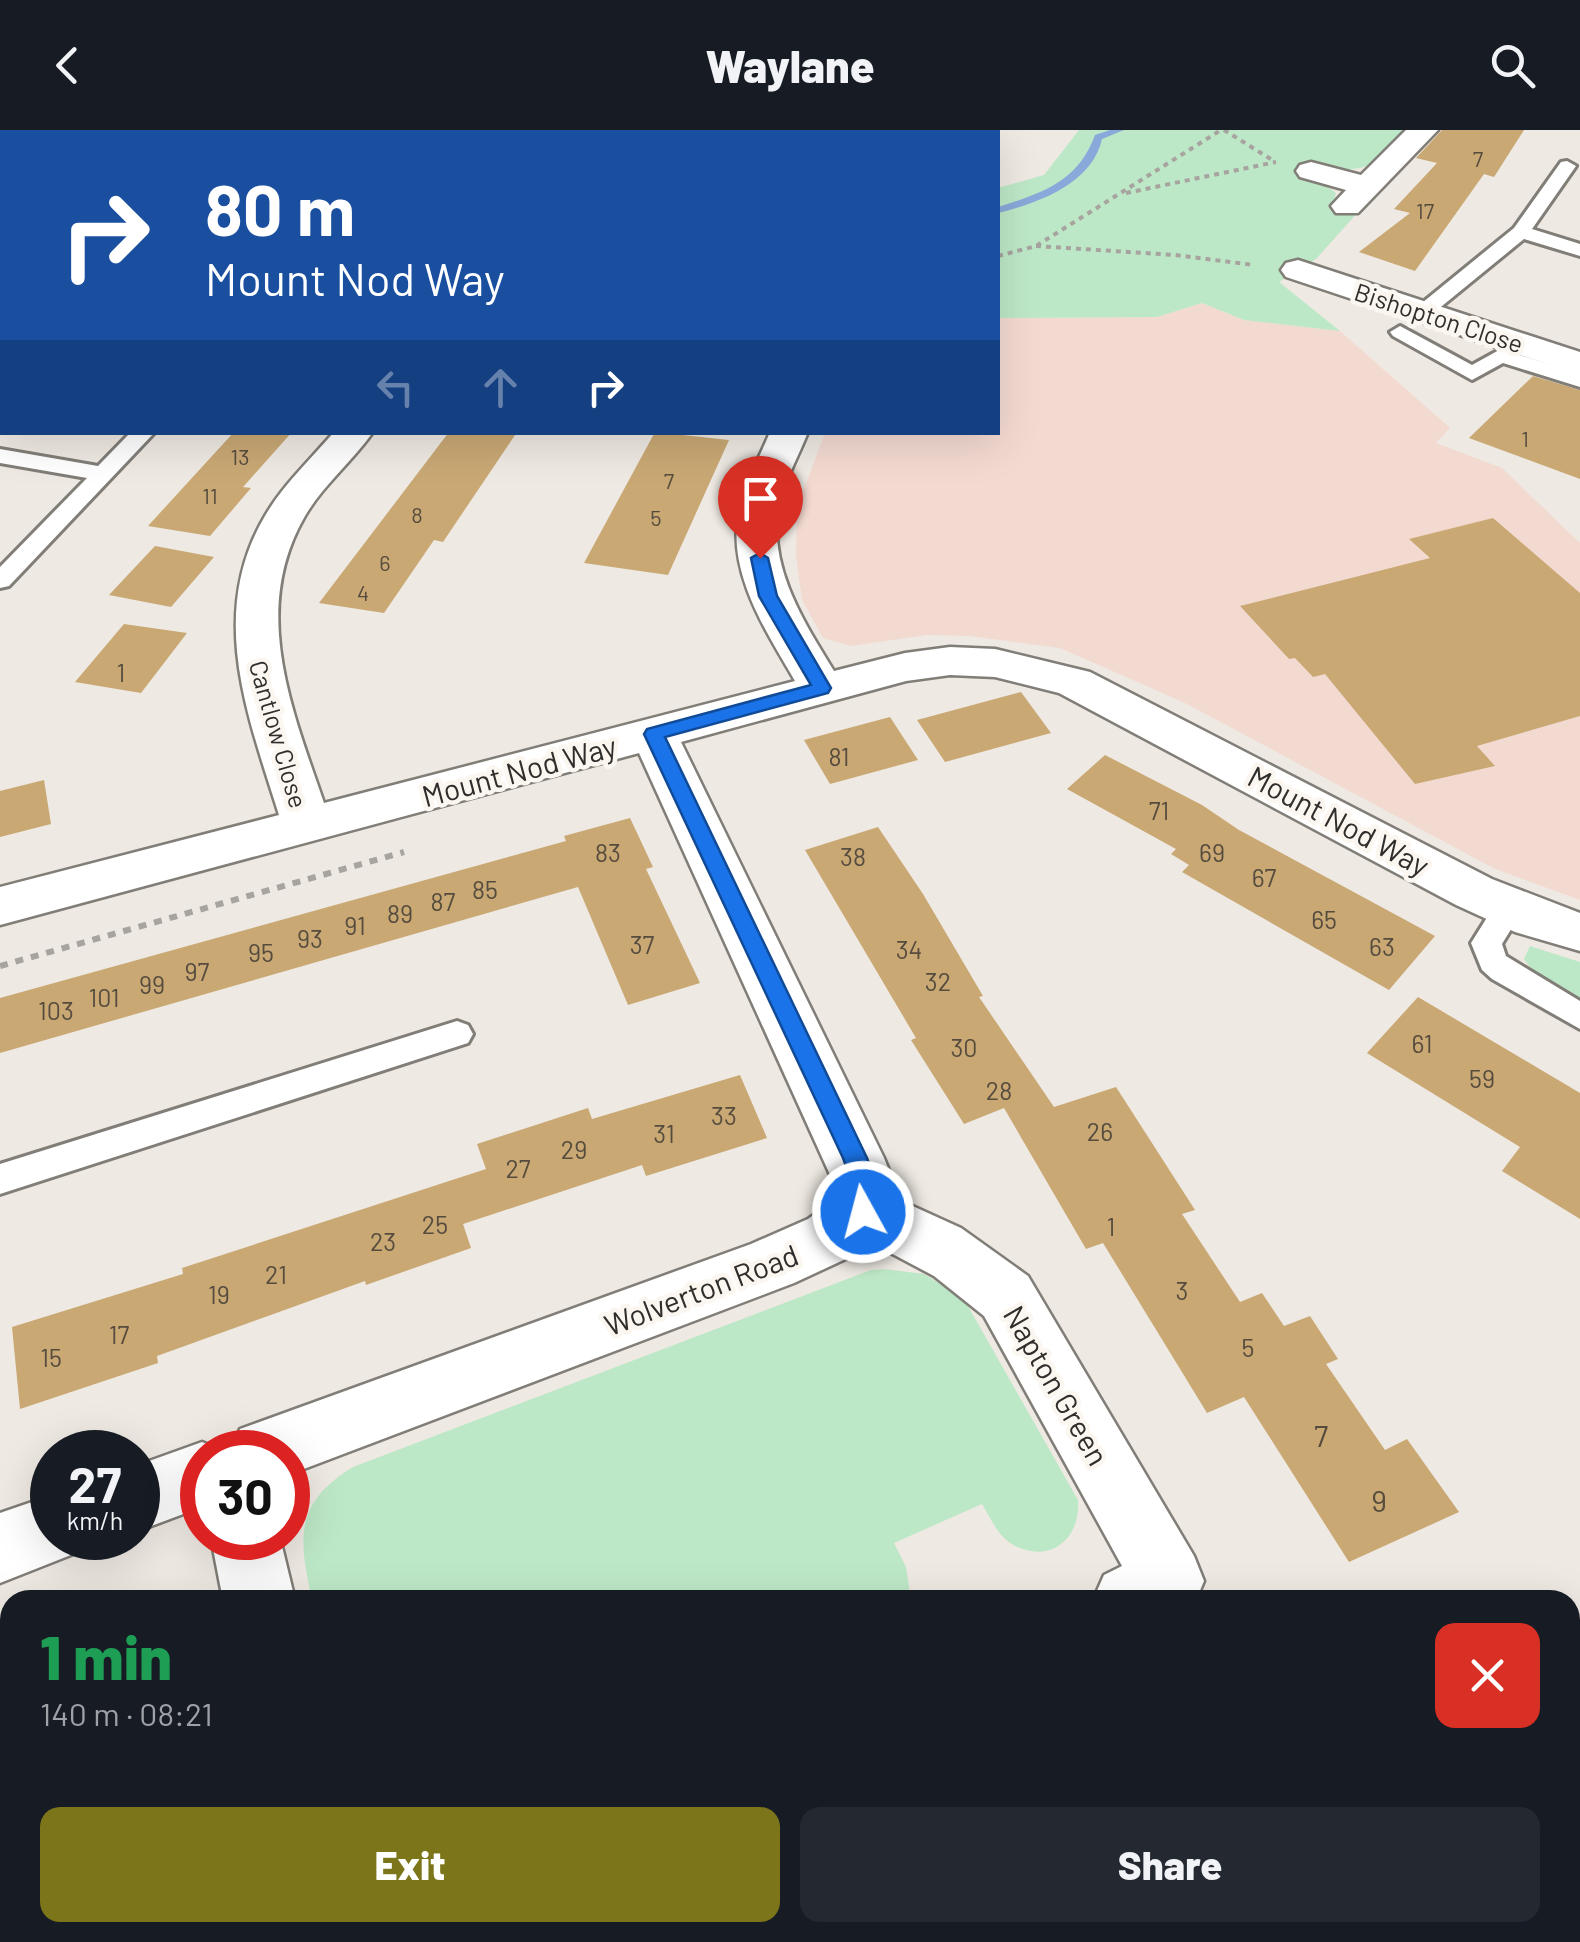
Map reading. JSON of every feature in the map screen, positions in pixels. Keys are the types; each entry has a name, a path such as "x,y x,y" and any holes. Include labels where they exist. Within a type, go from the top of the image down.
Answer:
{"street":[{"path":"1311,171 1357,196 1423,130"},
{"name":"Bishopton Close","path":"1298,270 1412,322 1580,364"},
{"name":"Cantlow Close","path":"306,827 253,645 253,607 263,561 286,516 352,435"},
{"path":"789,435 758,512 760,558 768,596 822,688"},
{"name":"Mount Nod Way","path":"0,906 822,688 905,667 950,661 995,663 1074,682 1509,908 1580,932"},
{"path":"654,734 855,1158 866,1188 863,1212"},
{"name":"Wolverton Road","path":"310,1435 772,1264 829,1238 863,1212"},
{"name":"Napton Green","path":"863,1212 908,1229 966,1260 1006,1296 1169,1581 1150,1590"},
{"path":"0,1548 30,1537"},
{"path":"251,1560 257,1590"}],"lane":[{"path":"1567,166 1521,232 1412,322 1472,374 1501,355 1580,381"},
{"path":"1521,232 1580,250"},
{"path":"0,581 141,435"},
{"path":"0,456 104,474"},
{"path":"1509,908 1486,943 1493,962 1580,1016"},
{"path":"0,1179 458,1034"}],"path":[{"path":"1000,255 1036,246 1222,130 1275,162 1311,171"},
{"path":"1123,194 1275,162"},
{"path":"1036,246 1175,255 1298,270"}],"shaded area":[{"path":"1202,303 1244,320 1340,331 1450,428 1436,443 1502,468 1580,543 1580,900 1495,869 1187,704 1060,648 970,636 927,635 851,646 823,638 802,600 796,556 797,507 824,435 1000,435 1000,318 1157,317"}],"green space":[{"path":"1079,130 1412,130 1378,161 1359,168 1333,169 1319,180 1336,193 1333,203 1360,210 1316,259 1279,282 1340,331 1244,320 1202,303 1157,317 1000,318 1000,187 1044,175"},
{"path":"1530,946 1580,962 1580,1001 1537,977 1524,959"},
{"path":"884,1269 924,1274 964,1299 1078,1500 1074,1527 1068,1538 1049,1550 1037,1552 1010,1543 982,1504 894,1543 906,1567 909,1590 310,1590 304,1560 310,1560 310,1509 333,1481 353,1467 871,1270"}],"building":[{"path":"1442,130 1524,130 1494,177 1484,174 1415,271 1359,252 1410,213 1394,209 1437,163 1416,158"},
{"path":"1533,376 1580,390 1580,479 1469,438"},
{"path":"231,435 289,435 243,487 251,488 210,536 148,526"},
{"path":"447,435 515,435 443,542 434,540 384,613 319,603"},
{"path":"653,435 729,440 668,575 584,563"},
{"path":"1493,518 1580,593 1580,716 1477,746 1495,766 1415,784 1325,674 1313,677 1295,658 1289,659 1240,606 1430,558 1409,539"},
{"path":"155,546 214,557 171,607 109,595"},
{"path":"124,624 187,633 141,693 75,682"},
{"path":"1021,692 1051,733 945,762 917,720"},
{"path":"890,717 918,760 830,784 804,740"},
{"path":"1105,755 1435,936 1389,990 1182,872 1189,865 1171,854 1176,849 1067,789"},
{"path":"44,780 51,824 0,837 0,791"},
{"path":"630,818 653,867 646,869 700,983 628,1005 578,887 0,1053 0,998 566,841 564,836"},
{"path":"878,827 923,894 983,996 979,997 1054,1107 1116,1087 1195,1210 1182,1214 1240,1302 1262,1293 1284,1326 1310,1316 1338,1359 1326,1364 1385,1450 1407,1439 1459,1512 1349,1562 1244,1397 1207,1413 1103,1243 1086,1249 1004,1108 964,1124 911,1040 916,1038 805,850"},
{"path":"1418,997 1580,1093 1580,1219 1502,1171 1520,1147 1367,1053"},
{"path":"740,1075 767,1138 646,1176 642,1165 463,1224 471,1248 366,1285 365,1281 157,1356 158,1363 20,1409 12,1327 183,1274 182,1268 486,1169 477,1144 588,1108 592,1119"}],"waterway":[{"path":"1000,209 1060,185 1086,164 1098,137 1119,130"}],"route":[{"path":"760,558 768,596 822,688 654,734 855,1158 866,1188 863,1212"}]}
